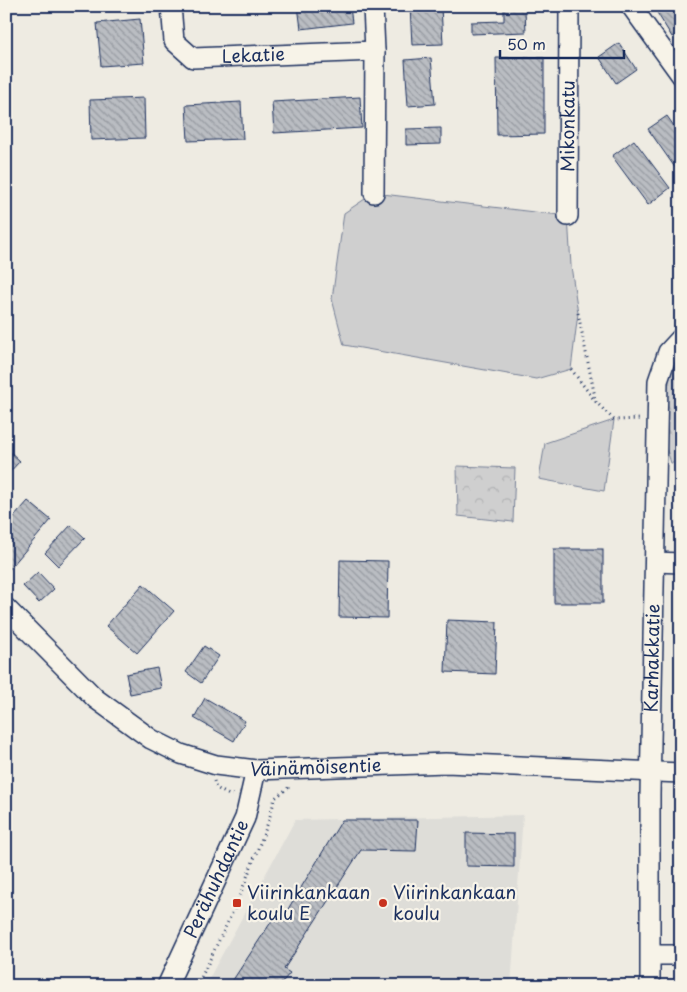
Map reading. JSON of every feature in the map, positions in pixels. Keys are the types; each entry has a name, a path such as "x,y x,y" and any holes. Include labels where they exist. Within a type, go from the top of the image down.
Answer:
{"street":[{"name":"Lekatie","path":"171,6 174,41 193,58 376,51"},
{"path":"373,6 376,51 374,192"},
{"name":"Mikonkatu","path":"568,216 569,6"},
{"path":"631,6 681,75"},
{"name":"Karhakkatie","path":"650,986 650,794 658,381 668,352 681,338"},
{"path":"655,562 681,563"},
{"name":"Väinämöisentie","path":"6,608 96,699 151,739 181,754 216,765 256,770 446,763 681,773"},
{"name":"Perähuhdantie","path":"167,986 245,818 256,770"},
{"path":"651,954 681,955"}],"path":[{"path":"578,313 596,402"},
{"path":"571,369 596,402 614,420 657,418"},
{"path":"197,986 237,903 270,820 275,798 288,788 287,768"}],"shaded area":[{"name":"Viirinkankaan koulu","path":"523,815 511,986 205,986 295,820"}],"green space":[{"path":"374,193 568,216 571,266 578,313 571,369 536,379 344,345 332,299 344,213"},
{"path":"681,338 681,463 671,463 657,419 658,381"},
{"path":"614,420 604,491 539,479 545,443"},
{"path":"457,466 515,468 513,522 458,516"}],"building":[{"path":"298,6 350,6 352,23 301,29"},
{"path":"410,6 441,6 443,44 412,45"},
{"path":"504,6 537,6 538,10 525,10 526,32 471,34 471,22 504,21"},
{"path":"653,6 681,6 681,32 672,37"},
{"path":"140,19 144,63 101,66 97,23"},
{"path":"619,43 636,69 616,83 599,57"},
{"path":"431,58 435,104 408,106 405,60"},
{"path":"496,58 544,58 544,134 497,135"},
{"path":"360,97 362,128 274,133 272,102"},
{"path":"144,98 145,138 91,140 90,100"},
{"path":"241,102 243,139 188,141 186,105"},
{"path":"667,116 681,136 681,166 676,169 648,129"},
{"path":"441,128 441,144 406,145 406,129"},
{"path":"634,140 670,188 648,205 612,156"},
{"path":"6,448 20,461 6,476"},
{"path":"28,501 51,520 7,572 6,526"},
{"path":"71,525 85,538 58,566 45,553"},
{"path":"554,549 603,549 603,603 554,603"},
{"path":"340,560 388,561 387,618 339,617"},
{"path":"38,572 54,589 39,603 23,586"},
{"path":"143,584 174,611 137,653 106,626"},
{"path":"447,620 497,622 495,674 445,672"},
{"path":"204,646 219,656 201,683 186,672"},
{"path":"157,668 161,688 130,694 126,674"},
{"path":"205,698 245,721 234,741 194,718"},
{"path":"342,820 418,820 416,851 361,850 284,969 290,973 279,986 229,986 279,910 285,914"},
{"path":"466,833 514,834 514,867 466,866"}],"place":[{"name":"Viirinkankaan koulu E","path":"237,903"},
{"name":"Viirinkankaan koulu","path":"383,903"}]}
